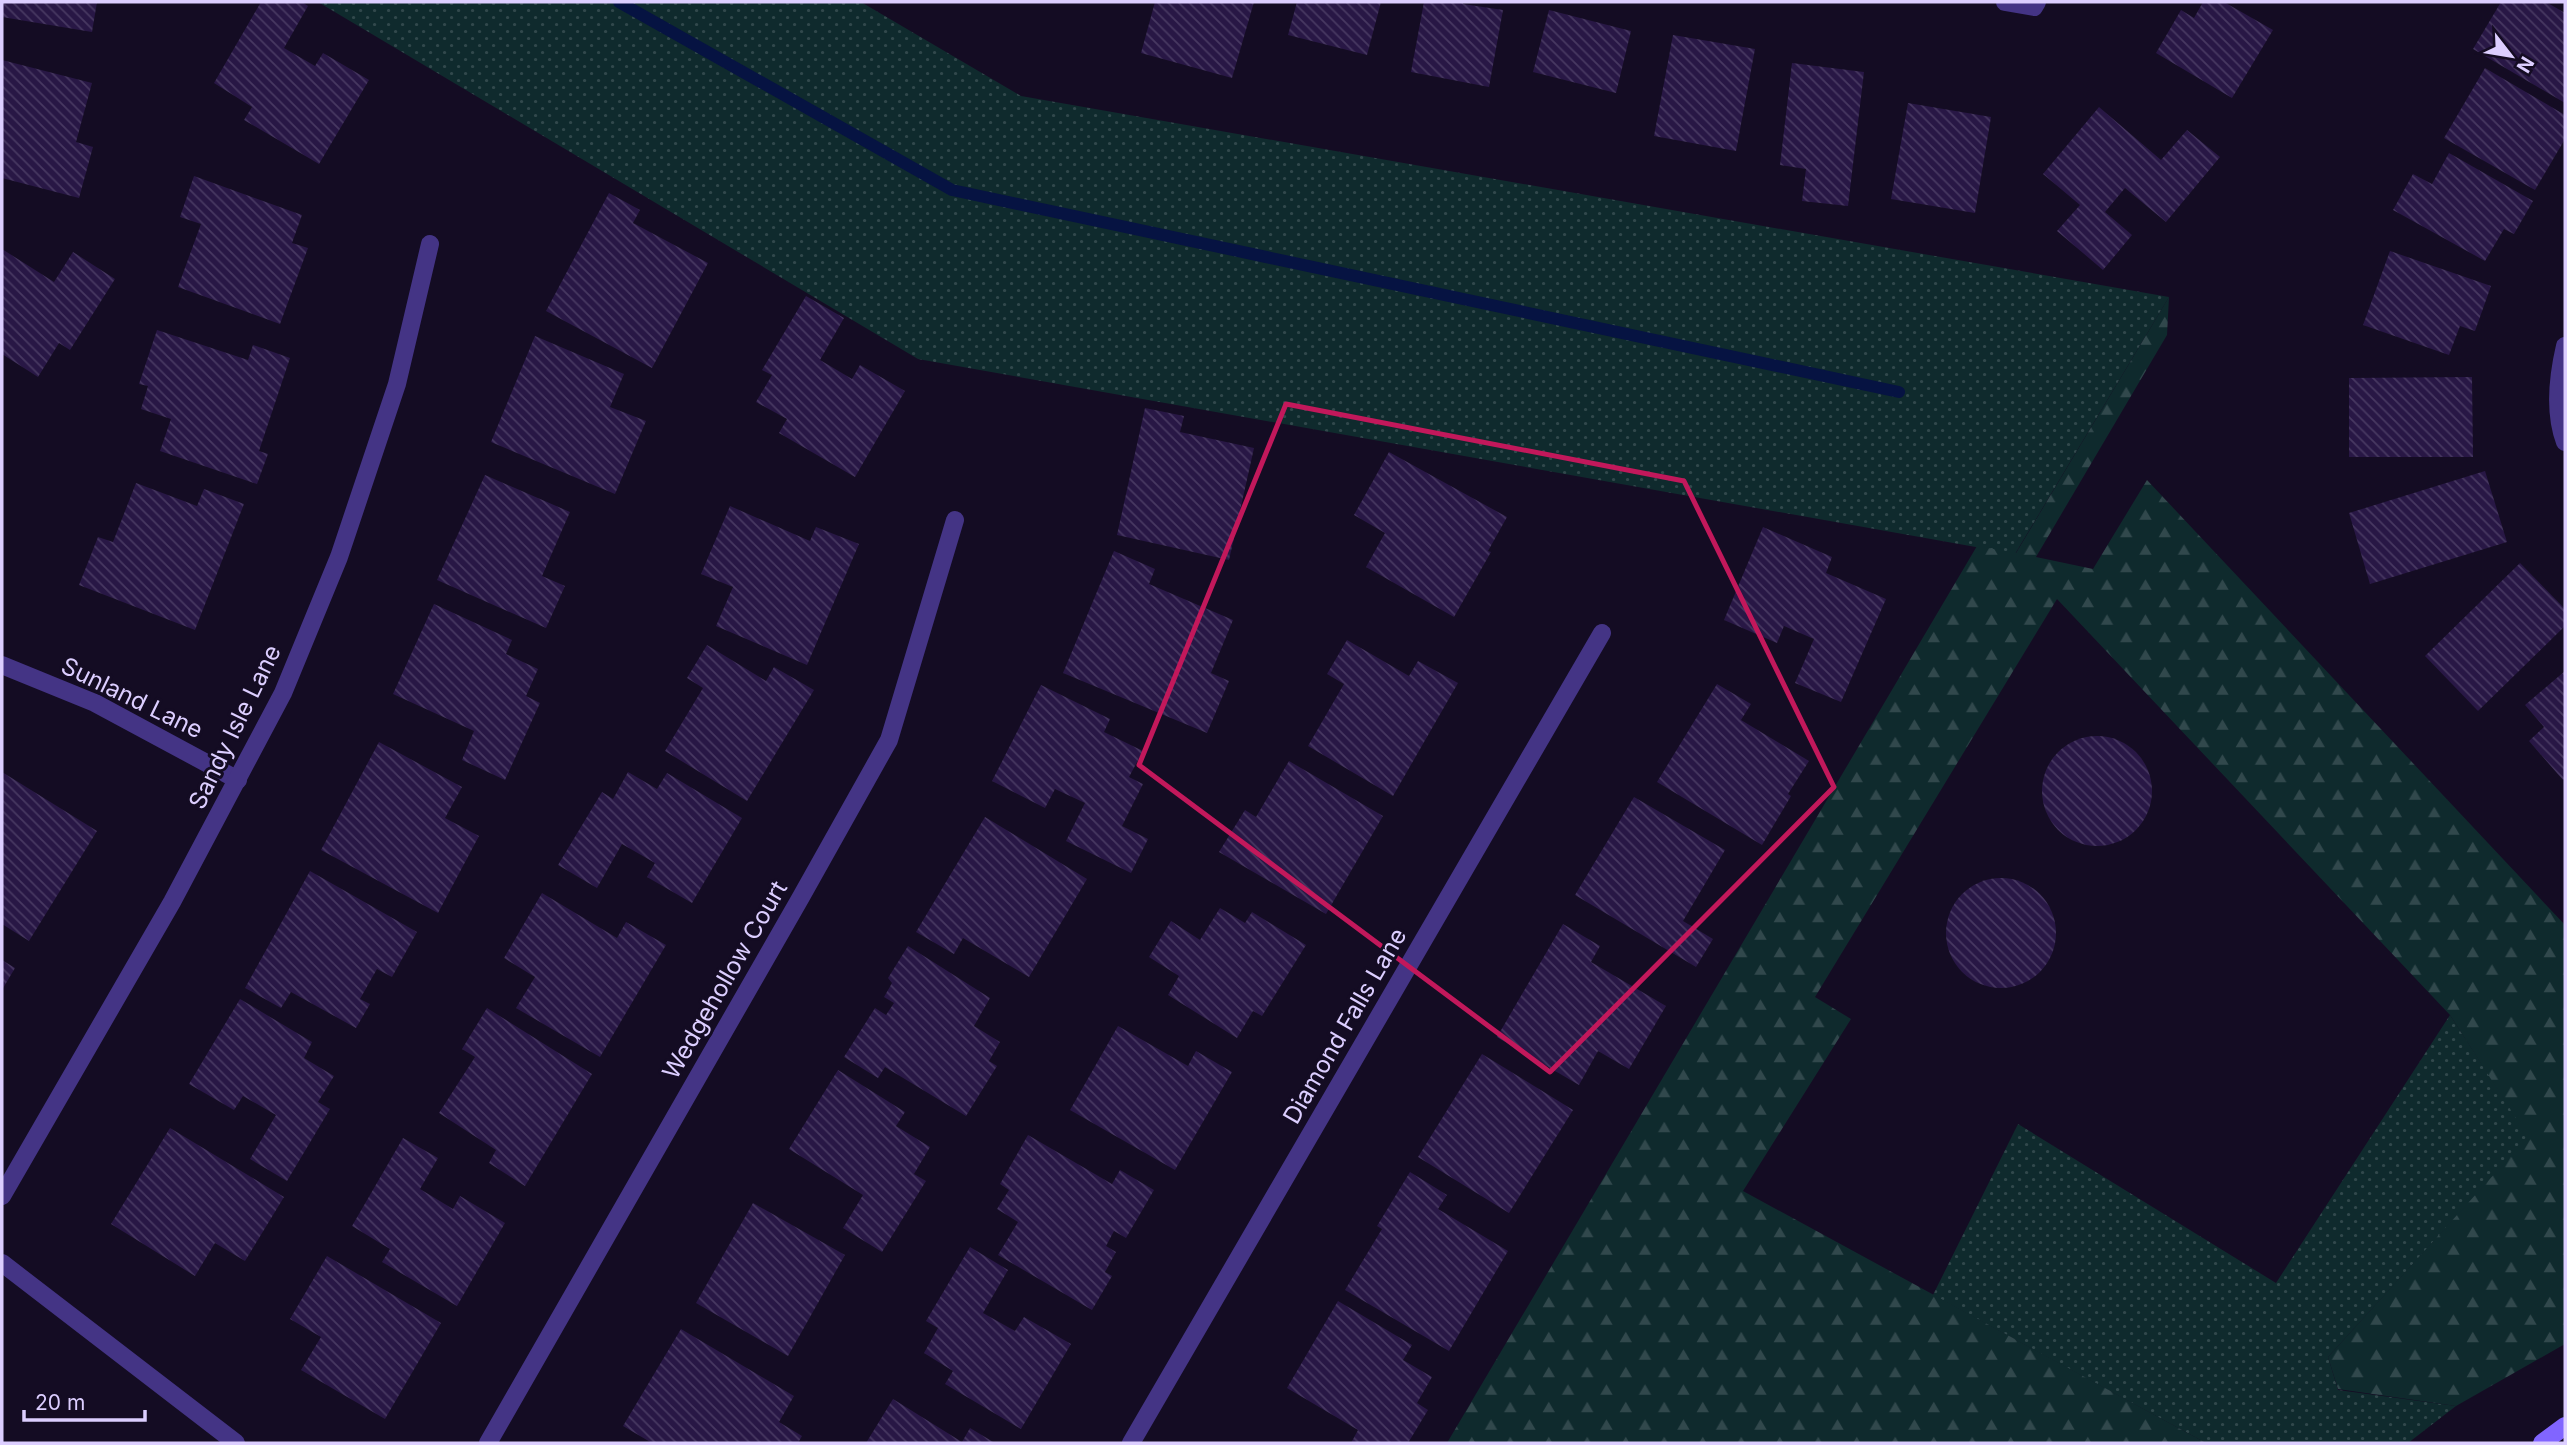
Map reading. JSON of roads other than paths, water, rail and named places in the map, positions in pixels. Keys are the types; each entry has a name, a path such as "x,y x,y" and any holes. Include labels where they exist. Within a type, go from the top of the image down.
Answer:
{"main road":[{"path":"2542,1443 2565,1426"}],"street":[{"path":"2005,2 2035,4"},
{"name":"Sandy Isle Lane","path":"2,1196 172,902 283,692 339,557 397,384 430,244"},
{"path":"2565,346 2558,374 2560,430 2565,442"},
{"name":"Wedgehollow Court","path":"488,1443 889,740 955,520"},
{"name":"Diamond Falls Lane","path":"1131,1443 1602,633"},
{"name":"Sunland Lane","path":"2,665 96,703 238,780"},
{"path":"2,1263 236,1443"}],"waterway":[{"path":"619,2 952,190 1899,392"}]}
